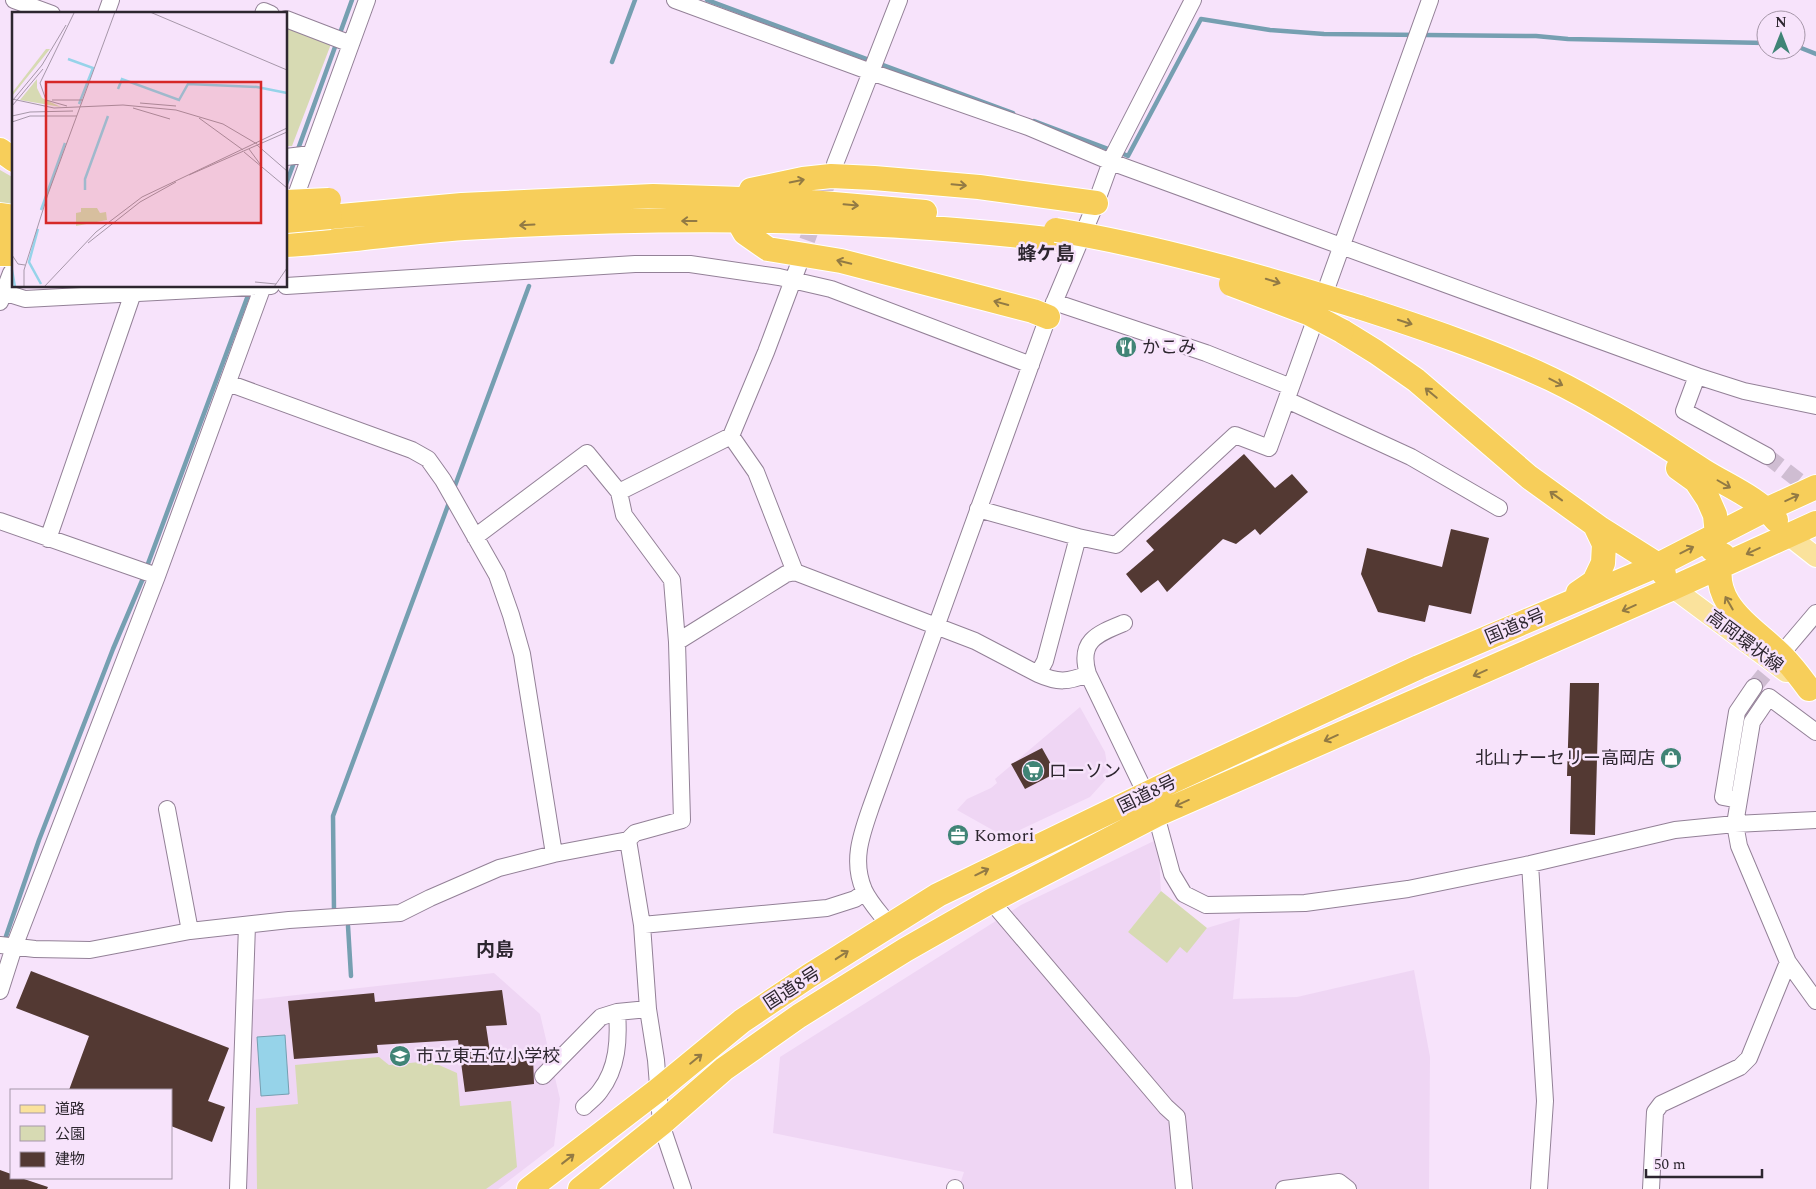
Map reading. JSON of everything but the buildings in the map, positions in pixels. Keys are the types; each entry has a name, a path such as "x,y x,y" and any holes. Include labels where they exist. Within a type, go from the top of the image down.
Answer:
{"highway":[{"path":"0,150 12,159"},
{"path":"698,197 733,194 803,179 830,176 979,187 1096,203"},
{"path":"288,239 327,224 462,205 654,196 799,201 889,208 1055,235 1233,284 1308,313 1342,331 1416,380 1529,477 1595,524 1658,565 1679,586 1710,555 1717,535 1715,516 1708,499 1696,481 1663,457 1610,410"},
{"path":"288,203 327,224"},
{"path":"288,222 327,224 398,235 461,228 569,223 738,221 932,227 1110,239 1242,271 1433,331 1493,353 1553,380 1610,410 1718,480 1763,512 1788,535"},
{"path":"738,221 745,233 768,249 841,261 1033,311 1051,309"},
{"path":"288,244 327,224"},
{"name":"国道8号","path":"580,1189 661,1124 724,1069 799,1016 905,950 1151,804 1410,671 1658,565 1816,487"},
{"path":"1763,512 1727,543 1719,567 1719,582 1729,606 1784,658 1813,692"},
{"name":"国道8号","path":"529,1189 658,1090 742,1021 889,925 972,877 1679,586 1816,523"},
{"path":"1556,608 1594,582 1603,563 1604,544 1595,524"}],"main road":[{"path":"1788,535 1816,557"},
{"name":"高岡環状線","path":"1679,586 1813,692"}],"street":[{"path":"14,0 47,12"},
{"path":"107,12 111,0"},
{"path":"288,217 367,0"},
{"path":"675,0 874,64 1028,127 1114,154 1340,247 1697,376 1744,392 1816,406"},
{"path":"835,164 899,0"},
{"path":"889,925 865,892 858,872 858,846 935,626 1051,309 1096,203 1114,154 1193,0"},
{"path":"978,509 1078,537 1116,545 1235,434 1270,448 1340,247 1430,0"},
{"path":"288,20 351,44"},
{"path":"288,157 311,154"},
{"path":"8,261 1,295 25,299 229,288"},
{"path":"288,286 662,264 690,264 793,280 830,289 1031,365"},
{"path":"619,492 731,436 766,352 799,264"},
{"path":"0,991 7,946 156,576 266,288"},
{"path":"48,539 133,293"},
{"path":"1051,309 1206,353 1411,457 1499,508"},
{"path":"1697,376 1684,411 1767,456"},
{"path":"228,384 412,450 428,459 443,480 496,575 512,615 522,654 554,854"},
{"path":"731,436 756,472 795,572"},
{"path":"7,946 90,950 190,931 289,920 400,913 499,868 554,854 628,840 635,833 682,820 677,642 672,580 624,516 619,492 587,453 475,537"},
{"path":"0,521 156,576"},
{"path":"1038,674 1045,662 1078,537"},
{"path":"677,642 786,574 795,572 975,641 1038,674 1054,680 1072,680 1088,674"},
{"path":"1788,646 1816,613"},
{"path":"1124,622 1104,631 1088,644 1084,660 1088,674 1151,804 1172,874 1184,894 1206,905 1305,903 1408,889 1530,864 1675,830 1735,824 1816,820"},
{"path":"1739,800 1723,797 1737,712 1754,687"},
{"path":"1816,732 1769,697 1752,722 1735,824 1739,846 1788,962 1816,1001"},
{"path":"167,809 190,931"},
{"path":"628,840 642,925 648,1009 656,1060 661,1124 683,1189"},
{"path":"1530,864 1544,1101 1544,1188"},
{"path":"642,925 827,908 855,899 865,892"},
{"path":"991,900 1166,1107 1177,1117 1184,1189"},
{"path":"238,1189 247,925"},
{"path":"1651,1189 1655,1112 1661,1104 1740,1067 1749,1058 1788,962"},
{"path":"544,1076 600,1017 617,1012 648,1009"},
{"path":"584,1107 601,1090 611,1072 618,1032 617,1012"},
{"path":"1284,1189 1339,1182 1348,1189"}],"shaded area":[{"path":"1080,707 1105,752 1109,776 1090,797 1005,837 957,810 967,799 991,788 997,783 995,779"},
{"path":"1158,839 1161,891 1128,932 1180,947 1187,952 1207,928 1240,918 1233,999 1297,997 1414,970 1430,1057 1429,1189 963,1189 961,1181 964,1172 773,1133 780,1057 1021,905"},
{"name":"市立東五位小学校","path":"494,973 540,1014 560,1099 554,1146 498,1189 246,1189 252,1000"}],"green space":[{"path":"288,28 331,44 292,146 288,146"},
{"path":"0,170 12,177 12,205 0,203"},
{"path":"1161,891 1207,928 1187,953 1180,947 1167,963 1128,932"},
{"path":"379,1057 389,1065 430,1061 457,1073 460,1106 511,1101 517,1167 486,1189 257,1189 256,1108 298,1104 295,1065"}],"water":[{"path":"285,1035 289,1094 261,1096 257,1037"}],"waterway":[{"path":"297,152 352,0"},
{"path":"612,62 635,0"},
{"path":"707,0 1013,113"},
{"path":"1119,152 1128,156 1201,19 1270,30 1324,34 1536,36 1568,39 1756,43"},
{"path":"1806,50 1816,54"},
{"path":"1034,121 1111,150"},
{"path":"288,179 295,160"},
{"path":"453,491 529,286"},
{"path":"146,569 250,290"},
{"path":"334,911 333,816 450,500"},
{"path":"4,942 39,840 113,649 144,576"},
{"path":"348,926 351,976"}],"tunnel":[{"path":"799,263 833,168"},
{"path":"1767,456 1816,494"},
{"path":"1754,687 1781,654"}],"place":[{"name":"かこみ","path":"1126,347"},
{"name":"北山ナーセリー高岡店","path":"1671,758"},
{"name":"ローソン","path":"1033,771"},
{"name":"Komori","path":"958,835"},
{"name":"市立東五位小学校","path":"400,1056"}],"district":[{"name":"蜂ケ島","path":"1046,253"},
{"name":"内島","path":"495,949"}]}
